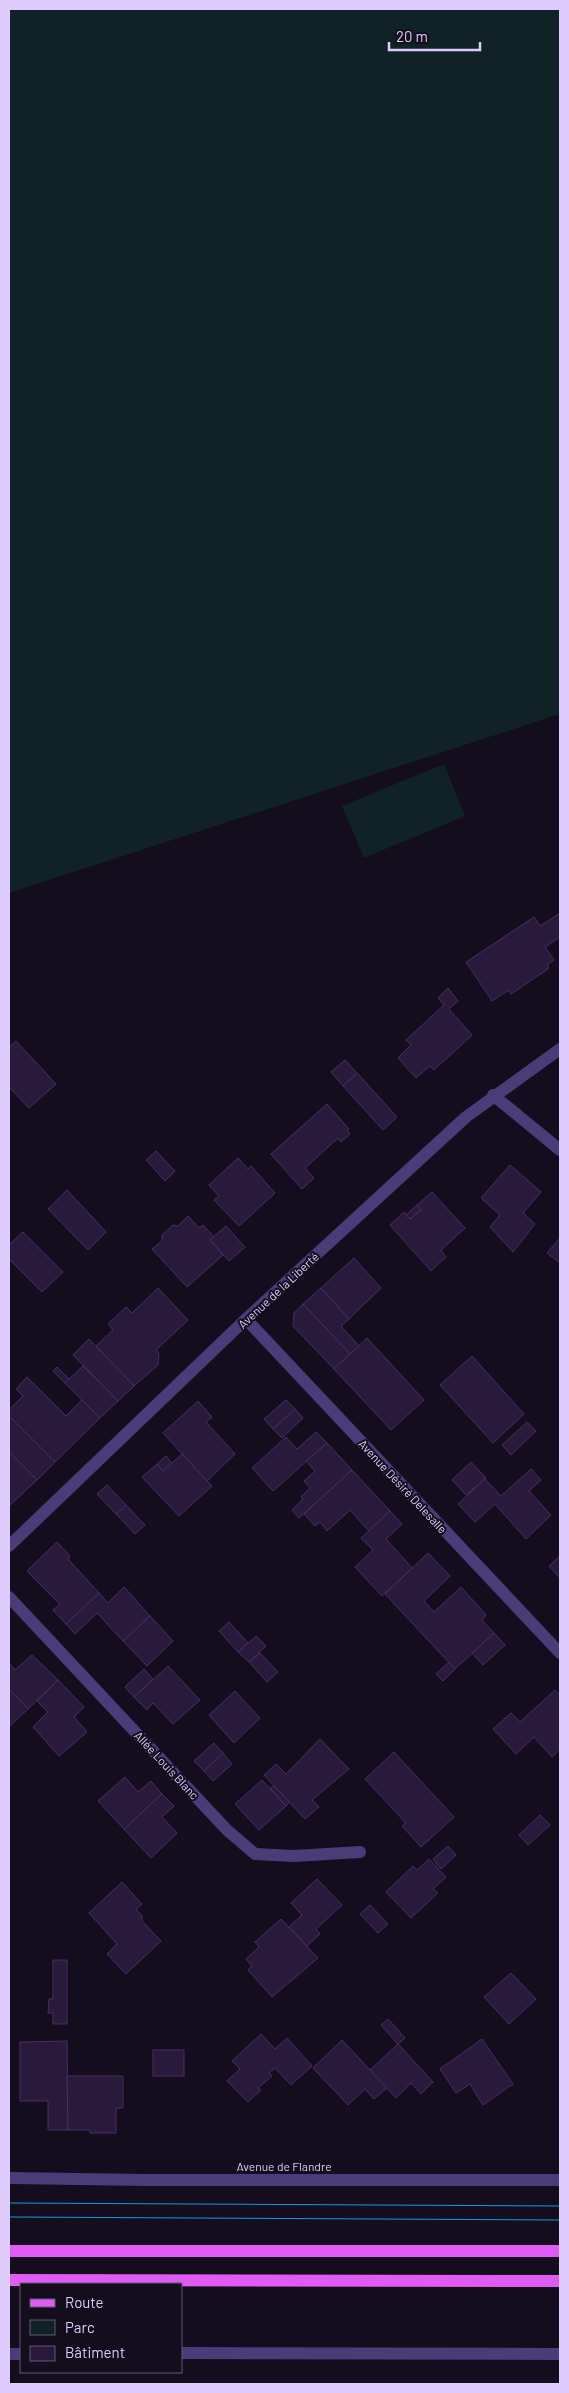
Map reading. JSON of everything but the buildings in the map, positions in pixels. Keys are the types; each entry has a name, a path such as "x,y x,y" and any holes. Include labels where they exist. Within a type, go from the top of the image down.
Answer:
{"main road":[{"path":"9,2251 560,2251"},
{"path":"9,2280 560,2281"}],"street":[{"name":"Avenue de la Liberté","path":"9,1546 246,1319 459,1124 494,1095 560,1049"},
{"path":"494,1095 560,1150"},
{"name":"Avenue Désiré Delesalle","path":"246,1319 560,1654"},
{"name":"Allée Louis Blanc","path":"9,1597 228,1830 255,1854 294,1856 360,1852"},
{"name":"Avenue de Flandre","path":"9,2178 146,2180 560,2180"},
{"path":"182,2353 560,2354"}],"green space":[{"path":"9,9 560,9 560,714 9,893"},
{"path":"444,764 465,816 364,858 342,806"}],"tram line":[{"path":"9,2203 560,2206"},
{"path":"9,2217 560,2220"}]}
